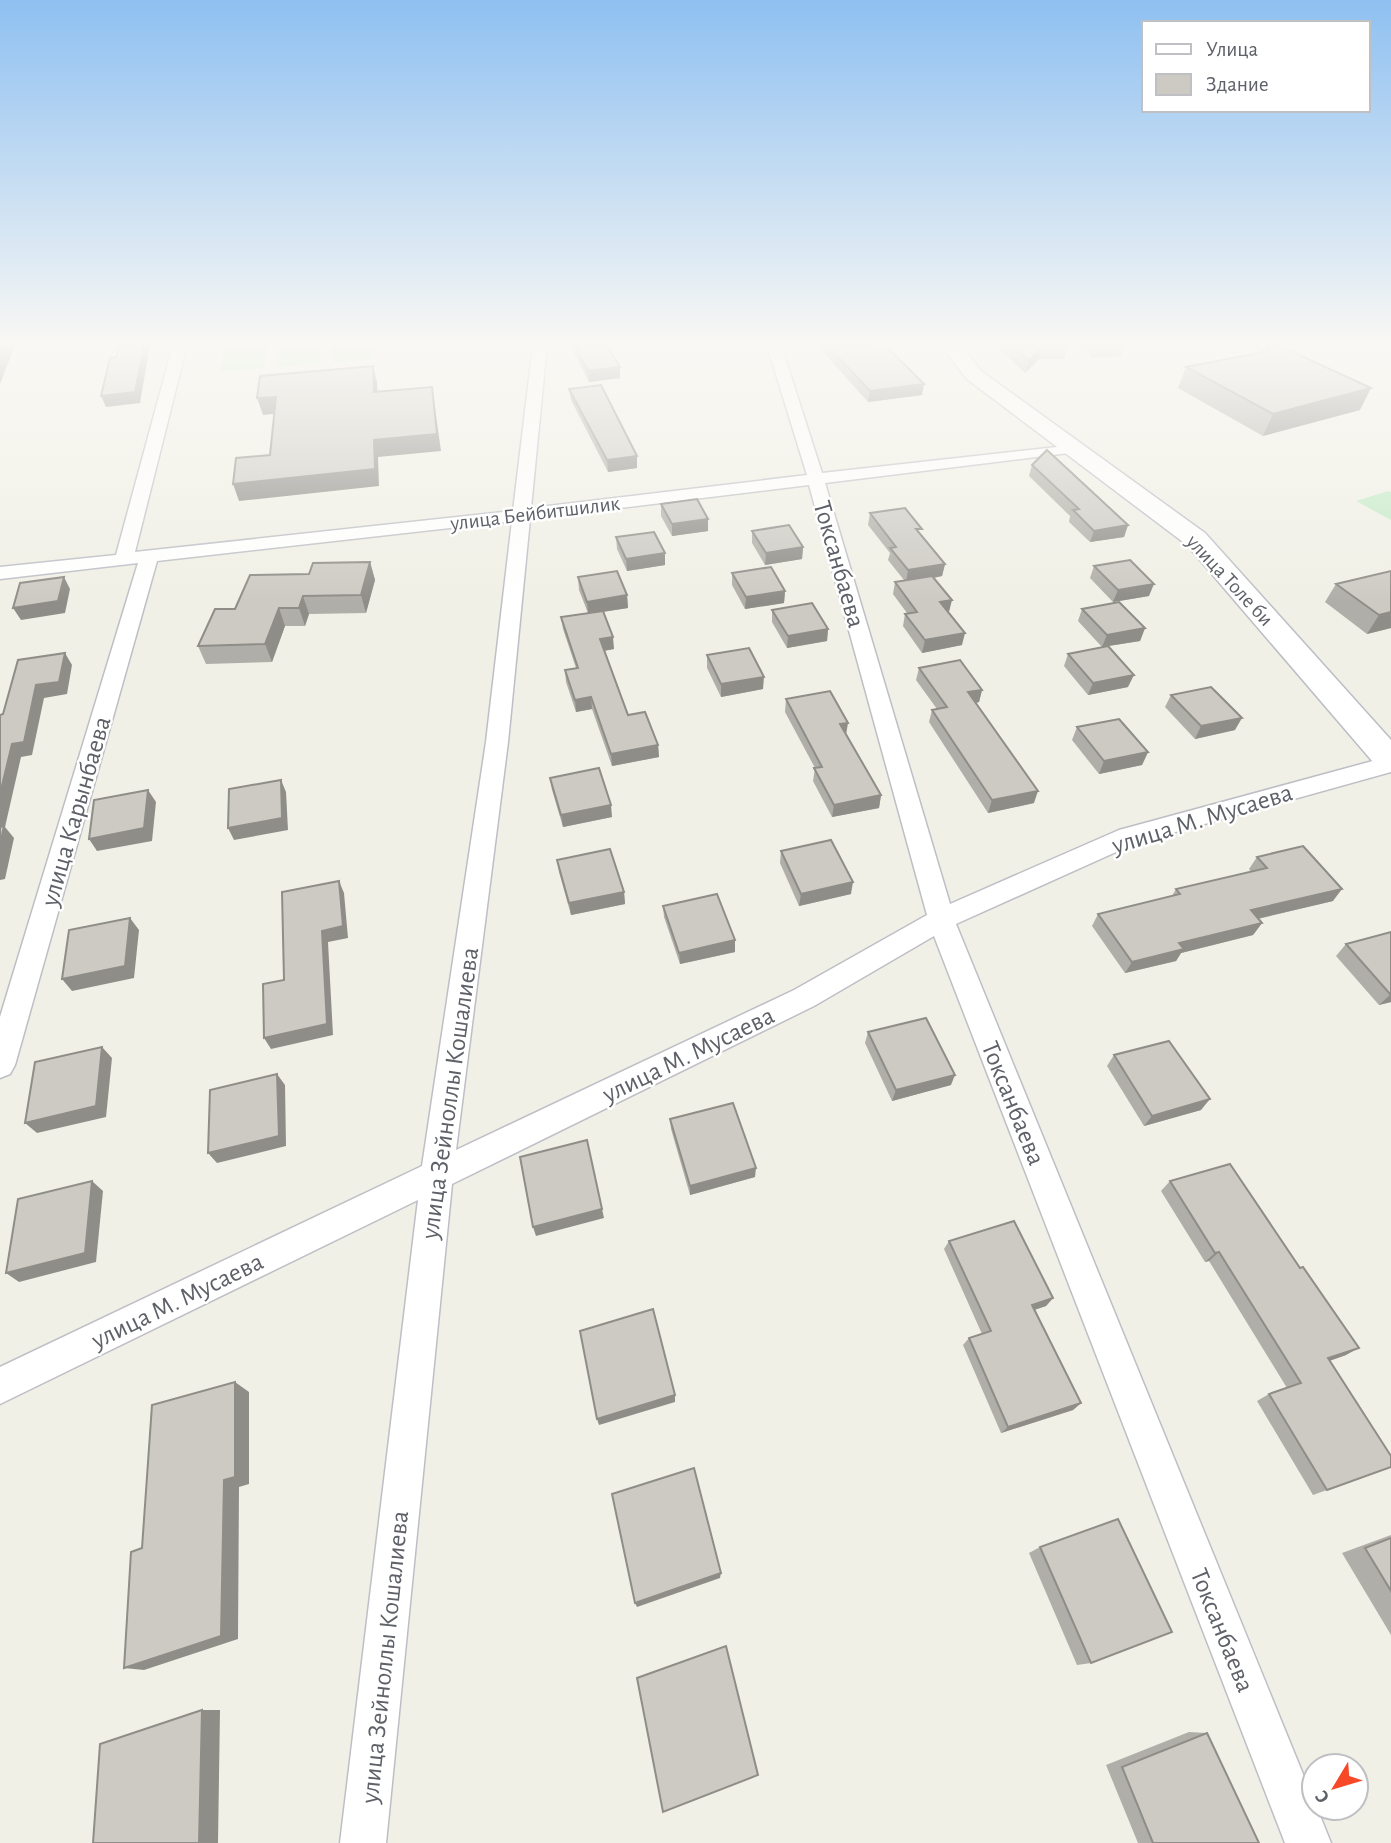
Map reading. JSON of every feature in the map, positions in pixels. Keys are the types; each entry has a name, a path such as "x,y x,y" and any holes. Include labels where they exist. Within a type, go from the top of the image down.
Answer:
{"street":[{"path":"124,559 157,431"},
{"name":"улица Зейноллы Кошалиева","path":"363,1843 437,1175 497,742 530,431"},
{"name":"Токсанбаева","path":"801,431 941,919 1308,1843"},
{"name":"улица Толе би","path":"1047,431 1196,539 1391,762"},
{"name":"улица Бейбитшилик","path":"0,573 520,515 1069,448"},
{"name":"улица Карынбаева","path":"0,1065 149,556"},
{"name":"улица М. Мусаева","path":"0,1386 804,998 941,919 1128,836 1391,762"}],"green space":[{"path":"1391,492 1391,520 1356,501"}],"building":[{"path":"272,431 437,431 437,434 374,440 375,469 233,484 236,458 270,455"},
{"path":"591,431 624,431 637,456 607,460"},
{"path":"1047,450 1128,525 1094,531 1073,510 1079,509 1032,465"},
{"path":"697,499 708,519 672,524 661,504"},
{"path":"905,508 922,529 916,529 945,564 908,570 890,548 896,547 870,513"},
{"path":"789,525 803,547 766,553 752,531"},
{"path":"654,532 665,553 626,559 616,537"},
{"path":"1130,560 1154,584 1118,590 1094,566"},
{"path":"370,562 361,595 303,596 299,608 279,608 265,644 198,646 215,609 235,609 250,575 309,574 313,563"},
{"path":"771,567 785,591 746,597 732,573"},
{"path":"617,571 627,595 587,602 578,577"},
{"path":"1391,571 1391,612 1379,615 1336,584"},
{"path":"932,576 952,600 940,602 965,633 925,640 905,614 917,612 895,582"},
{"path":"64,577 58,601 13,608 20,583"},
{"path":"1119,602 1145,628 1107,635 1082,609"},
{"path":"812,603 828,629 788,636 772,610"},
{"path":"603,611 613,637 600,639 628,715 645,712 658,745 611,754 591,697 575,700 565,670 578,668 561,617"},
{"path":"1108,646 1134,675 1093,683 1068,654"},
{"path":"749,648 764,677 721,684 707,655"},
{"path":"65,653 59,682 36,685 24,742 12,744 0,794 0,715 3,714 18,660"},
{"path":"960,660 982,690 968,692 1038,791 992,800 932,710 947,707 919,668"},
{"path":"1211,687 1242,718 1201,726 1171,695"},
{"path":"830,691 848,723 840,724 881,795 834,805 814,768 822,767 786,699"},
{"path":"1119,719 1148,752 1104,761 1077,727"},
{"path":"599,768 611,805 561,815 550,778"},
{"path":"281,780 282,818 228,828 229,789"},
{"path":"148,790 144,828 89,839 94,800"},
{"path":"4,826 0,845 0,827"},
{"path":"831,840 853,882 801,894 781,851"},
{"path":"1303,846 1342,889 1251,910 1262,923 1179,943 1184,949 1132,962 1098,914 1180,894 1176,889 1267,868 1257,857"},
{"path":"610,849 624,892 569,903 557,860"},
{"path":"339,881 343,926 322,931 327,1024 264,1038 263,984 284,980 282,892"},
{"path":"717,894 735,940 679,953 663,906"},
{"path":"130,918 125,966 62,979 69,930"},
{"path":"1391,932 1391,994 1390,994 1346,944"},
{"path":"926,1018 955,1075 896,1090 868,1032"},
{"path":"1169,1041 1210,1099 1152,1116 1114,1055"},
{"path":"102,1047 96,1106 25,1123 35,1062"},
{"path":"277,1074 279,1136 208,1153 210,1090"},
{"path":"733,1103 756,1168 690,1186 670,1119"},
{"path":"587,1140 602,1209 533,1227 520,1157"},
{"path":"1230,1164 1300,1268 1303,1267 1359,1348 1328,1358 1391,1456 1391,1467 1327,1490 1269,1394 1301,1383 1219,1252 1215,1253 1170,1181"},
{"path":"92,1181 85,1253 6,1273 18,1199"},
{"path":"1014,1221 1053,1298 1032,1305 1081,1403 1008,1427 969,1338 991,1331 949,1241"},
{"path":"653,1309 675,1395 597,1419 580,1331"},
{"path":"235,1382 235,1477 224,1480 221,1636 124,1668 131,1552 142,1548 152,1405"},
{"path":"694,1468 721,1573 635,1603 612,1494"},
{"path":"1118,1519 1172,1632 1091,1663 1040,1547"},
{"path":"1391,1538 1391,1591 1365,1548"},
{"path":"726,1646 758,1775 663,1812 637,1678"},
{"path":"202,1710 199,1843 93,1843 100,1744"},
{"path":"1207,1733 1259,1843 1153,1843 1122,1767"}]}
